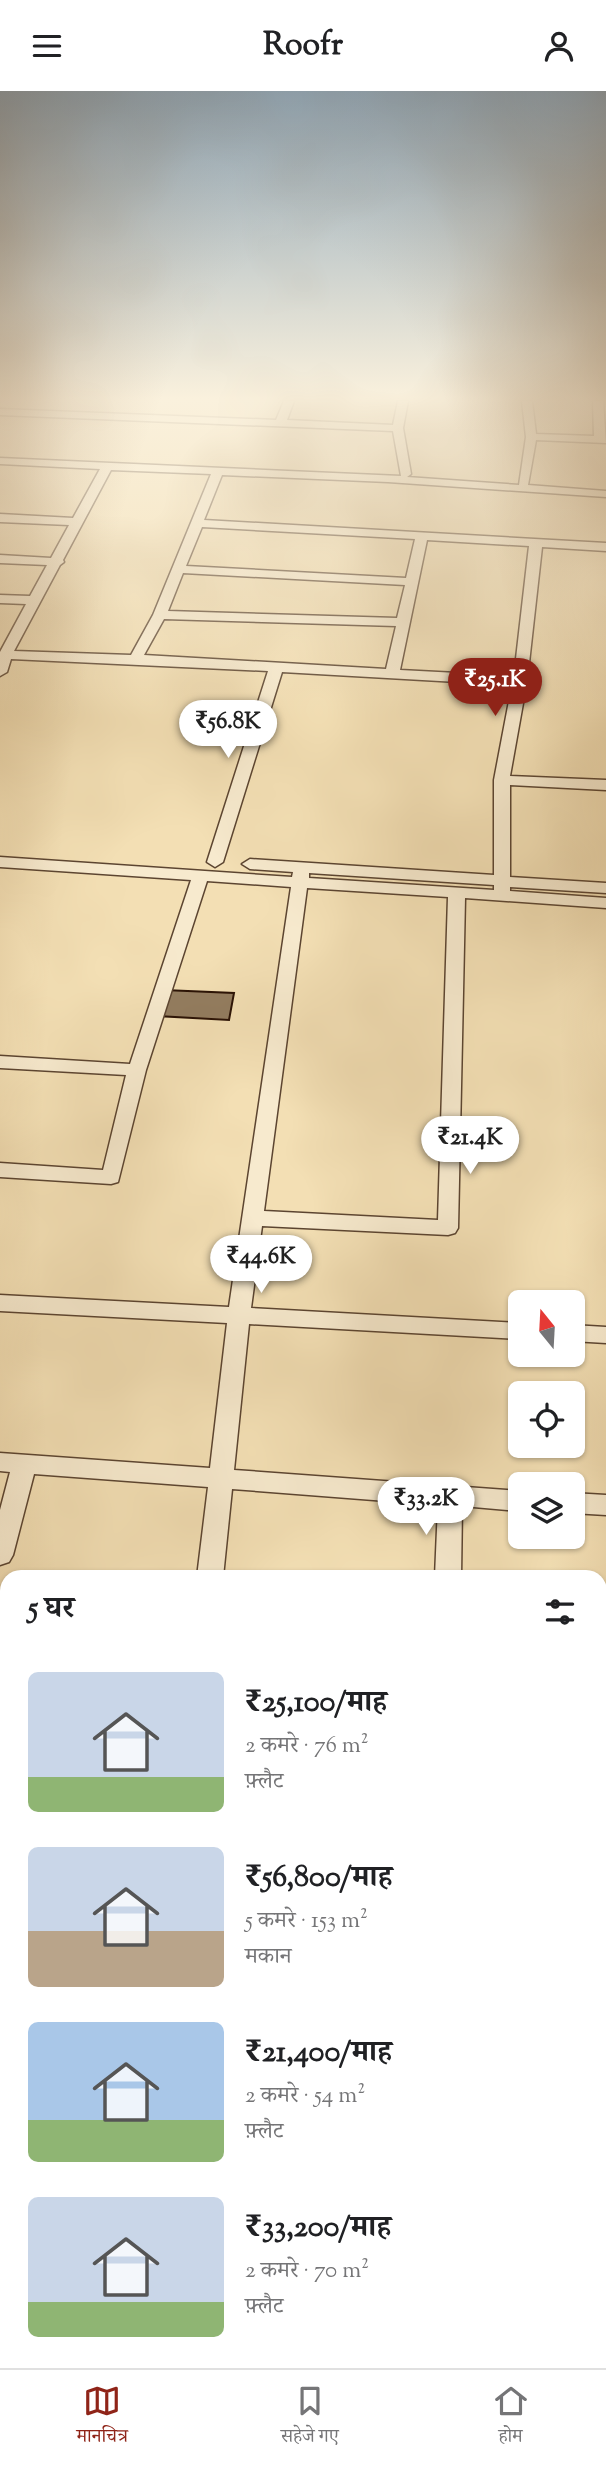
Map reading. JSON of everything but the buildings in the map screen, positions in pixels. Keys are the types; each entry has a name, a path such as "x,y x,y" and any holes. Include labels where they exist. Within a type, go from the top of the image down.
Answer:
{"street":[{"path":"0,672 5,655 58,562 84,507"},
{"path":"135,659 160,615 203,507"},
{"path":"0,518 76,522"},
{"path":"197,523 606,547"},
{"path":"392,673 422,535"},
{"path":"502,888 502,780 520,681 536,543"},
{"path":"0,559 58,562"},
{"path":"179,569 411,582"},
{"path":"0,599 35,600"},
{"path":"160,615 405,622"},
{"path":"5,655 135,659 520,681"},
{"path":"0,1170 111,1177 137,1070 276,667"},
{"path":"502,780 606,785"},
{"path":"0,848 208,869"},
{"path":"0,862 208,869 502,888 606,888"},
{"path":"300,875 457,892 502,888 606,903"},
{"path":"211,1570 239,1316 300,875"},
{"path":"253,1218 448,1228 457,892"},
{"path":"0,1062 137,1070"},
{"path":"0,1303 508,1330"},
{"path":"585,1334 606,1335"},
{"path":"0,1462 508,1500"},
{"path":"0,1555 25,1463"},
{"path":"448,1570 450,1498"},
{"path":"585,1504 606,1505"}]}
